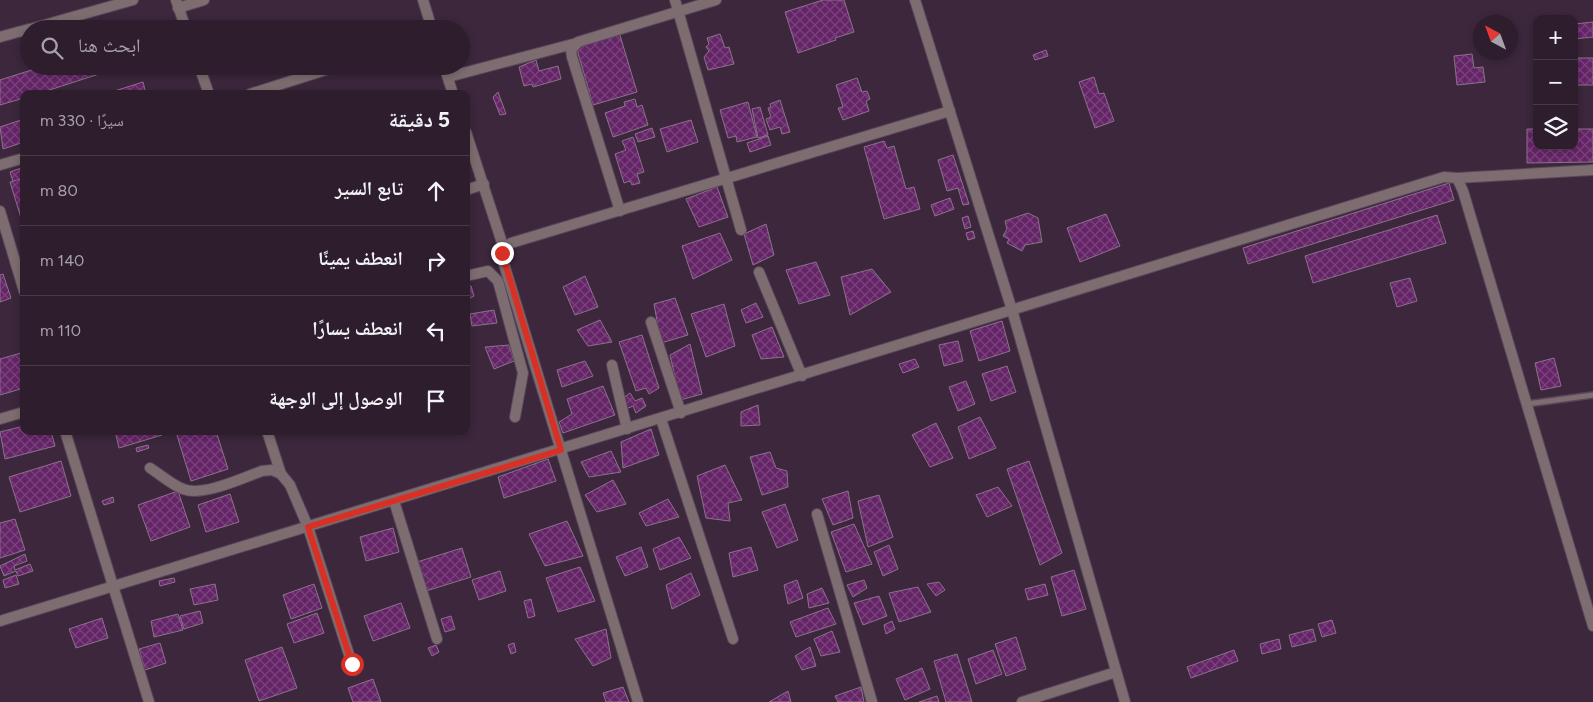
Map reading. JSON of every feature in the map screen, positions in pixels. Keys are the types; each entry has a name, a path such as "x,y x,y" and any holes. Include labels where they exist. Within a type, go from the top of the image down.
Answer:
{"street":[{"path":"62,20 133,0"},
{"path":"183,20 177,4 204,0"},
{"path":"423,0 429,20"},
{"path":"675,0 741,230"},
{"path":"470,71 578,43 716,0"},
{"path":"915,0 1012,310 1125,702"},
{"path":"0,37 20,32"},
{"path":"578,43 572,50 572,57 620,211"},
{"path":"202,75 208,90"},
{"path":"263,90 310,75"},
{"path":"452,90 448,77 456,75"},
{"path":"638,702 503,261 502,253 504,249 512,243 950,111"},
{"path":"470,144 504,249"},
{"path":"0,165 20,159"},
{"path":"0,621 802,376 1444,176 1457,178 1593,170"},
{"path":"1457,178 1463,191 1593,626"},
{"path":"470,189 484,184"},
{"path":"1,216 20,278"},
{"path":"470,275 488,271 498,281 523,374 515,417"},
{"path":"759,272 802,376"},
{"path":"651,322 681,413"},
{"path":"612,365 627,429"},
{"path":"0,419 20,413"},
{"path":"661,419 733,639"},
{"path":"66,435 149,702"},
{"path":"269,435 281,474"},
{"path":"150,468 182,488 191,491 202,491 262,471 272,470 281,474 290,484 308,527 352,664"},
{"path":"394,501 436,639"},
{"path":"817,514 872,702"},
{"path":"1022,702 1116,672"}],"lane":[{"path":"1527,404 1593,395"}],"building":[{"path":"823,0 844,0 854,32 798,53 785,12"},
{"path":"1593,22 1593,37 1578,39 1578,24"},
{"path":"619,32 637,92 593,105 576,46"},
{"path":"720,34 725,48 729,47 734,64 708,70 704,57 709,51 706,47 709,44 707,38"},
{"path":"1046,50 1048,56 1035,60 1033,55"},
{"path":"1472,54 1474,68 1483,67 1485,82 1457,85 1454,56"},
{"path":"1578,58 1593,58 1593,85 1578,85"},
{"path":"536,60 539,71 558,66 561,79 533,87 532,84 524,86 519,67"},
{"path":"20,74 96,75 49,90 20,90 20,99 0,105 0,80"},
{"path":"1094,77 1099,94 1104,93 1114,121 1095,128 1079,82"},
{"path":"857,78 862,92 867,91 870,99 866,101 869,111 843,120 838,108 843,107 836,85"},
{"path":"143,82 145,90 118,90"},
{"path":"498,92 506,114 500,115 493,97"},
{"path":"635,99 637,107 642,105 648,125 613,137 605,113 625,106 624,102"},
{"path":"780,100 790,132 782,134 780,127 770,130 766,119 771,117 768,108 771,107 770,104"},
{"path":"748,102 757,137 737,142 736,136 728,138 720,110"},
{"path":"760,107 768,135 758,138 752,109"},
{"path":"20,120 20,143 3,149 0,127"},
{"path":"691,120 698,142 667,152 660,129"},
{"path":"652,128 655,137 638,142 635,134"},
{"path":"1527,129 1533,129 1533,150 1578,150 1578,129 1593,129 1593,162 1527,163"},
{"path":"768,136 771,145 750,152 747,143"},
{"path":"633,137 644,172 637,174 640,183 632,185 630,181 624,183 615,154 626,150 622,141"},
{"path":"884,141 887,148 894,146 906,189 914,187 920,209 884,219 864,147"},
{"path":"953,155 969,204 963,205 958,188 947,191 938,160"},
{"path":"20,168 20,190 16,191 10,172"},
{"path":"20,179 20,215 10,182"},
{"path":"1449,183 1454,200 1248,264 1243,248"},
{"path":"717,187 728,217 699,227 686,199"},
{"path":"950,198 954,209 935,216 931,205"},
{"path":"1028,213 1038,218 1042,242 1025,245 1022,251 1007,243 1009,239 1003,236 1007,229 1005,221"},
{"path":"1106,214 1120,246 1080,262 1067,228"},
{"path":"1437,215 1446,243 1313,283 1305,256"},
{"path":"968,216 971,227 965,229 962,218"},
{"path":"766,224 774,255 753,265 744,234"},
{"path":"973,231 975,238 968,240 966,233"},
{"path":"720,233 732,260 693,279 682,246"},
{"path":"816,262 830,295 799,304 786,270"},
{"path":"872,269 891,292 850,315 841,277"},
{"path":"3,274 11,298 0,302 0,275"},
{"path":"585,276 598,307 575,315 563,287"},
{"path":"1410,278 1417,301 1397,307 1390,283"},
{"path":"470,286 474,296 470,298"},
{"path":"675,298 688,335 661,343 654,304"},
{"path":"756,303 763,317 746,323 741,310"},
{"path":"724,304 735,346 706,357 691,314"},
{"path":"494,310 497,323 472,326 470,314"},
{"path":"600,320 612,342 588,346 577,330"},
{"path":"1002,321 1010,351 979,361 970,331"},
{"path":"772,327 784,357 761,359 752,335"},
{"path":"642,335 659,388 649,394 646,388 636,391 619,342"},
{"path":"958,341 963,361 944,366 939,345"},
{"path":"690,344 702,394 680,400 670,355"},
{"path":"509,345 514,361 494,369 485,347"},
{"path":"20,353 20,389 0,395 0,359"},
{"path":"1554,358 1561,386 1541,390 1535,363"},
{"path":"915,359 919,367 903,373 899,364"},
{"path":"585,361 593,376 562,387 557,370"},
{"path":"1007,366 1016,392 991,401 982,374"},
{"path":"966,381 975,404 958,411 949,387"},
{"path":"603,386 615,415 563,433 559,422 572,414 567,399"},
{"path":"630,393 635,401 642,398 646,406 636,413 633,406 626,409 623,398"},
{"path":"758,405 760,425 741,426 741,412"},
{"path":"980,417 996,448 969,459 958,427"},
{"path":"936,423 953,458 930,467 912,435"},
{"path":"20,427 20,435 52,435 55,446 5,459 0,432"},
{"path":"651,429 659,455 623,468 621,442"},
{"path":"116,435 162,435 119,448"},
{"path":"177,435 217,435 228,469 191,481"},
{"path":"148,445 149,448 137,452 136,448"},
{"path":"611,451 621,472 589,477 581,462"},
{"path":"770,452 776,468 787,471 788,487 762,495 750,457"},
{"path":"548,459 556,481 504,498 498,477"},
{"path":"61,461 71,496 20,512 9,477"},
{"path":"1029,461 1062,553 1040,565 1007,469"},
{"path":"725,465 742,500 728,503 730,521 706,518 697,476"},
{"path":"613,480 626,504 597,512 585,495"},
{"path":"998,487 1012,506 987,517 976,495"},
{"path":"178,491 190,527 151,541 138,505"},
{"path":"848,491 853,518 833,525 822,499"},
{"path":"230,494 239,522 206,532 198,505"},
{"path":"879,495 893,537 868,547 858,501"},
{"path":"113,497 114,502 104,505 102,501"},
{"path":"668,499 679,517 646,526 639,513"},
{"path":"785,504 798,540 777,548 762,512"},
{"path":"15,519 25,550 0,558 0,523"},
{"path":"567,521 583,556 545,566 529,534"},
{"path":"854,524 872,564 846,572 831,532"},
{"path":"393,528 399,552 366,561 360,537"},
{"path":"679,537 691,558 660,570 653,549"},
{"path":"889,545 898,569 883,576 874,552"},
{"path":"641,547 648,567 625,576 616,557"},
{"path":"751,547 758,570 733,577 729,553"},
{"path":"462,548 471,577 426,591 417,562"},
{"path":"25,554 27,561 14,566 15,570 30,564 33,571 18,576 16,571 4,576 0,566"},
{"path":"580,567 595,601 558,612 546,578"},
{"path":"1074,570 1086,609 1062,616 1051,577"},
{"path":"500,571 506,591 479,600 472,580"},
{"path":"691,573 700,595 672,609 666,585"},
{"path":"16,575 19,584 5,588 3,580"},
{"path":"174,578 175,582 160,586 159,581"},
{"path":"797,580 803,598 788,604 784,585"},
{"path":"864,580 867,588 853,597 847,585"},
{"path":"939,582 945,590 936,596 927,584"},
{"path":"215,584 218,600 194,605 190,589"},
{"path":"314,584 322,608 291,619 283,595"},
{"path":"1045,584 1048,595 1028,600 1025,589"},
{"path":"918,587 931,612 899,622 889,593"},
{"path":"822,588 829,603 809,608 807,594"},
{"path":"879,596 887,616 863,625 854,603"},
{"path":"531,599 535,616 528,618 524,601"},
{"path":"401,603 410,628 373,641 364,616"},
{"path":"828,608 836,624 796,637 790,622"},
{"path":"200,611 203,623 184,629 180,616"},
{"path":"317,613 324,633 294,643 287,624"},
{"path":"178,614 183,630 154,637 151,621"},
{"path":"451,616 455,629 445,632 441,619"},
{"path":"102,618 108,638 76,648 69,629"},
{"path":"1332,620 1336,633 1322,637 1318,624"},
{"path":"892,621 895,629 886,634 884,625"},
{"path":"606,629 611,658 593,666 575,639"},
{"path":"1313,629 1316,641 1292,647 1289,635"},
{"path":"832,631 840,652 821,656 814,639"},
{"path":"1016,637 1026,669 1006,676 995,644"},
{"path":"1279,639 1281,649 1262,654 1260,644"},
{"path":"160,643 166,663 145,670 139,649"},
{"path":"514,643 516,652 511,654 508,645"},
{"path":"436,645 439,652 432,656 428,648"},
{"path":"282,647 297,688 259,701 245,660"},
{"path":"810,647 816,666 802,670 795,656"},
{"path":"993,650 1002,674 976,684 968,659"},
{"path":"1234,650 1238,661 1191,678 1187,667"},
{"path":"957,654 972,702 946,702 934,661"},
{"path":"922,668 930,689 905,700 896,679"},
{"path":"373,679 381,702 353,702 348,688"},
{"path":"623,687 629,702 606,702 603,693"},
{"path":"861,687 864,702 838,702 835,696"},
{"path":"788,691 791,702 769,702"},
{"path":"937,696 939,702 919,702"}],"route":[{"path":"352,664 308,527 561,450 502,253"}]}
